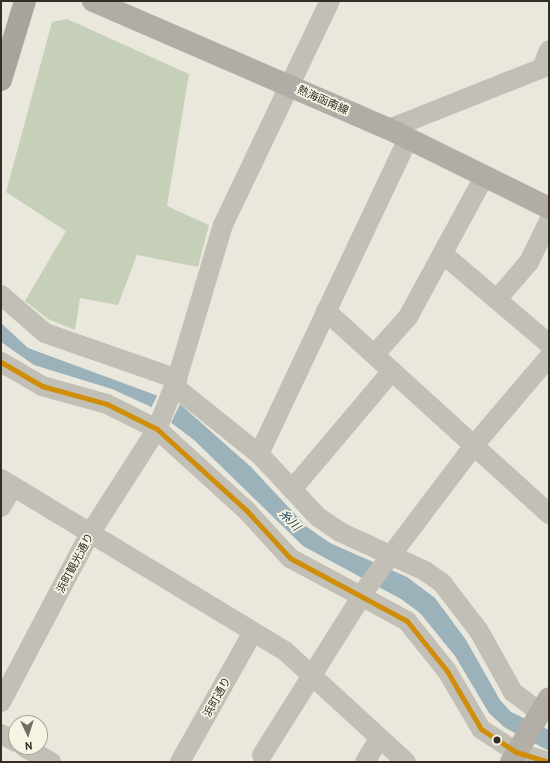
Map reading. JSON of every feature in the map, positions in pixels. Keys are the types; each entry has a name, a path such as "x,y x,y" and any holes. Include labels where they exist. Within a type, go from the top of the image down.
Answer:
{"highway":[{"path":"2,73 26,1"}],"main road":[{"name":"熱海函南線","path":"93,1 289,84 399,134 549,208"}],"street":[{"name":"浜町観光通り","path":"1,702 89,535 157,429 175,383 224,225 289,84 330,1"},
{"path":"259,454 326,311 399,134 542,68 549,50"},
{"path":"375,354 408,317 484,177"},
{"path":"498,298 529,262 549,221"},
{"path":"443,254 498,298 549,344"},
{"path":"1,295 44,333 175,383 259,454 294,487 318,517 387,560 442,583 479,631 513,692 542,710 517,751"},
{"path":"326,311 475,444 549,514"},
{"path":"262,755 366,589 475,444 549,357"},
{"path":"1,362 42,386 107,404 157,429 246,511 290,558 366,589 407,621 447,671 481,729 517,751 548,762"},
{"path":"294,487 392,371"},
{"path":"1,507 7,482 89,535 285,651 312,674 378,740 406,762"},
{"name":"浜町通り","path":"180,762 253,632"},
{"path":"365,762 378,740"},
{"path":"38,755 51,762"}],"green space":[{"path":"67,19 189,74 167,206 209,225 198,267 137,255 118,305 80,298 75,330 48,319 25,301 66,231 6,192 52,22"}],"water":[{"name":"糸川","path":"1,323 28,348 180,404 251,467 307,527 330,543 407,577 435,598 466,640 500,700 511,712 549,730 549,751 504,727 489,713 455,656 420,613 401,599 303,546 194,440 149,406 112,389 34,365 1,342"}],"pier":[{"path":"158,394 180,404 171,423 151,408"}],"transit line":[{"path":"1,362 42,386 107,404 157,429 247,511 290,558 407,621 447,671 481,729 516,752 548,762"}]}
